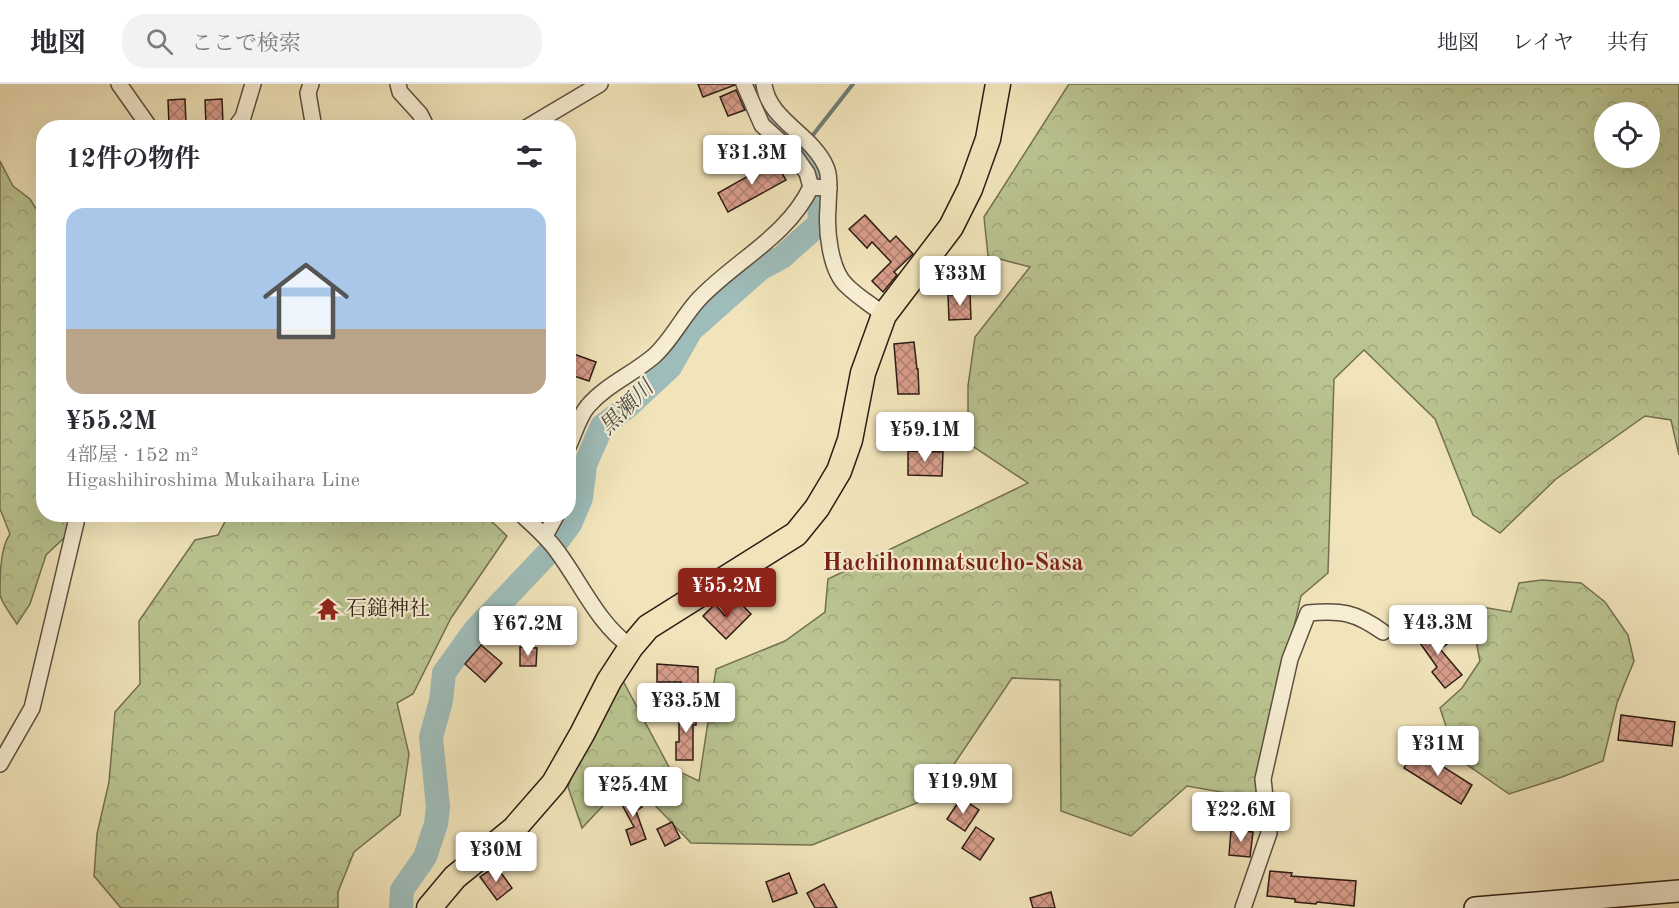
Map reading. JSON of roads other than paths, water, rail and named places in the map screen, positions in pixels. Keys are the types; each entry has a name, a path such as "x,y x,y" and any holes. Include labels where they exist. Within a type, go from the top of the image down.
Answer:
{"main road":[{"path":"429,908 455,877 514,829 554,783 609,681 631,647 648,627 796,534 817,508 839,471 850,440 863,373 884,315 951,227 970,189 988,139 998,84"},
{"path":"1475,908 1679,891"}],"street":[{"path":"119,84 144,120"},
{"path":"241,120 253,84"},
{"path":"311,84 308,93 313,120"},
{"path":"398,84 400,92 423,120"},
{"path":"539,120 600,84"},
{"path":"744,84 762,125 793,153 820,187 833,262 845,285 884,315"},
{"path":"576,429 586,407 655,355 692,306 710,287 781,229 820,187 827,168 813,147 772,106 764,84"},
{"path":"0,764 33,708 76,522"},
{"path":"529,522 550,543 591,603 620,639 631,647"},
{"path":"550,543 555,522"},
{"path":"1244,908 1269,833 1263,779 1290,659 1303,622 1308,613 1335,610 1365,619 1383,632"}],"waterway":[{"path":"809,140 853,84"},
{"name":"黒瀬川","path":"576,510 581,498 585,465 602,426 626,408 670,367 691,330 760,269 782,257 820,223 818,178 800,151 774,129 758,105 754,90"},
{"name":"黒瀬川","path":"401,908 402,890 425,857 436,824 438,807 431,737 441,701 444,673 475,630 549,552 571,522"}],"place":[{"name":"石鎚神社","path":"328,609"}],"district":[{"name":"Hachihonmatsucho-Sasa","path":"953,564"}]}
